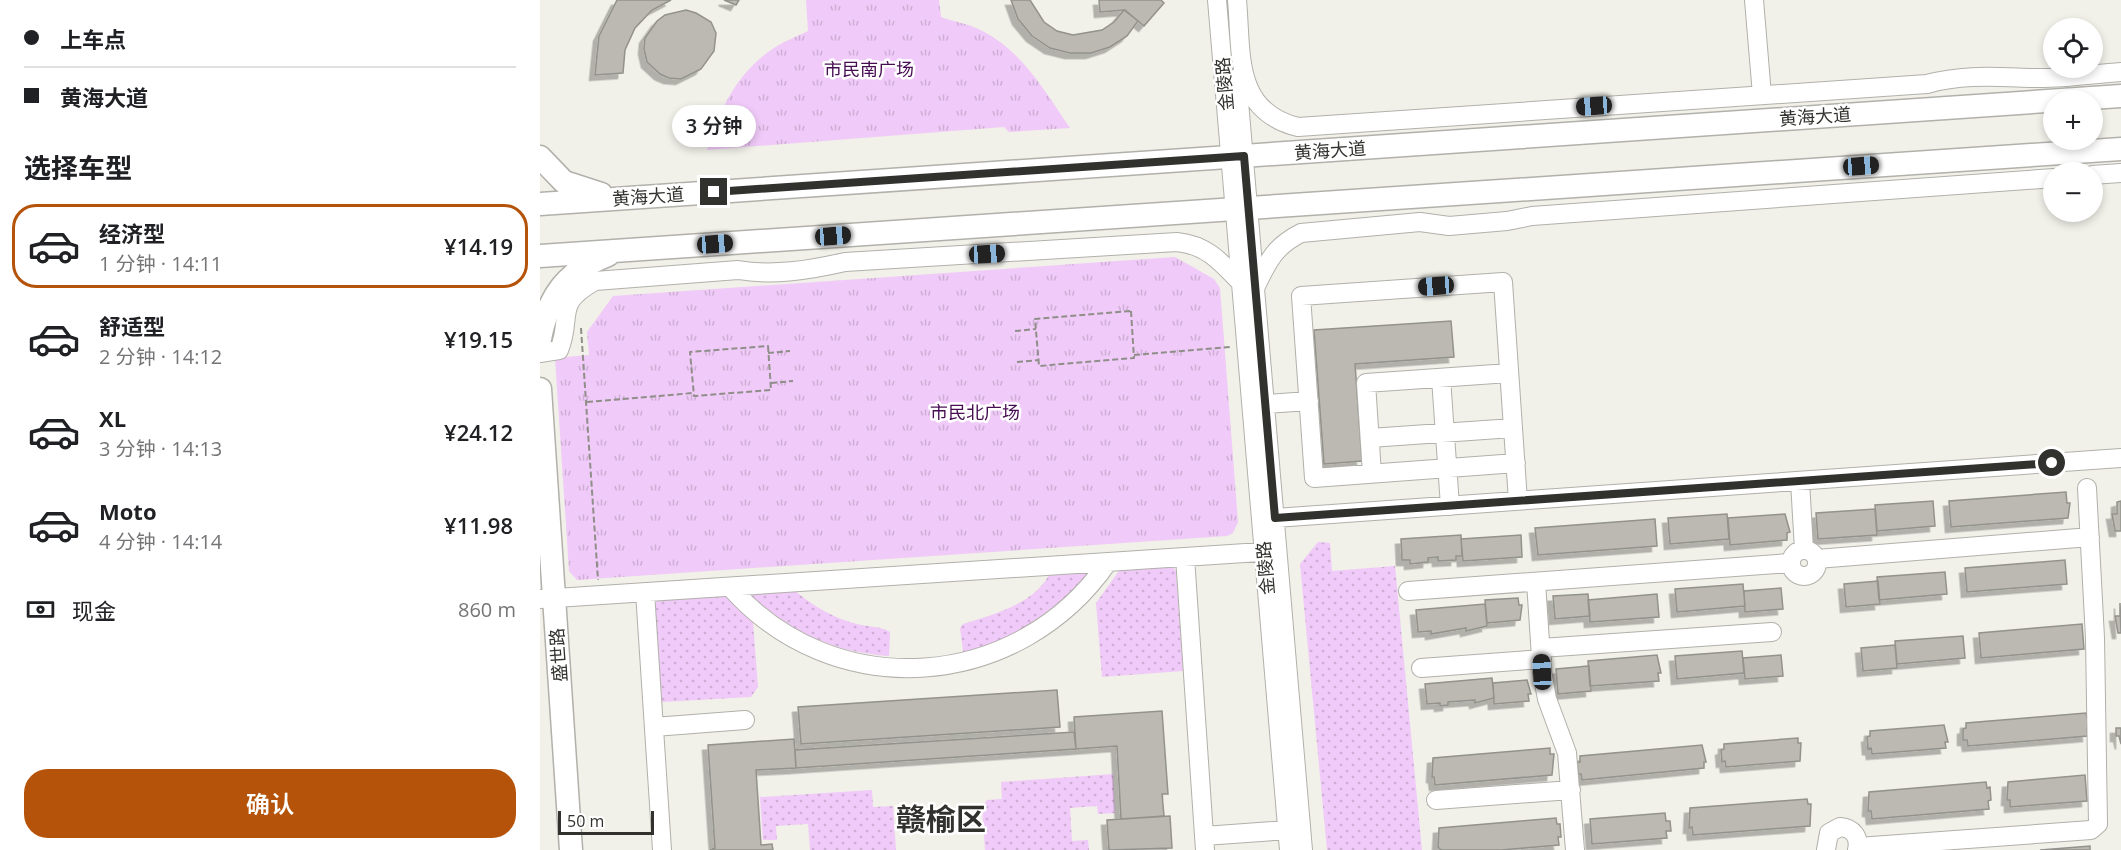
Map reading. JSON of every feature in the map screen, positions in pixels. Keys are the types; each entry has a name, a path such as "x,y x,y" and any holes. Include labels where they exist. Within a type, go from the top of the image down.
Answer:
{"main road":[{"name":"黄海大道","path":"540,204 2115,94"},
{"path":"540,256 2120,150"},
{"path":"540,157 564,182 578,189 620,198"},
{"path":"540,339 547,309 564,281 597,260 621,251"},
{"name":"盛世路","path":"540,389 547,592 572,850"},
{"name":"盛世路","path":"540,618 556,850"}],"street":[{"name":"金陵路","path":"1217,0 1237,156 1248,286 1265,404 1275,518 1270,546 1289,850"},
{"name":"金陵路","path":"1231,0 1237,156"},
{"path":"1237,0 1245,85 1266,112 1281,123 1298,127 1927,84 1942,80 2006,75 2033,78 2121,72"},
{"path":"1744,121 1763,95 1754,0"},
{"path":"1763,95 1790,118"},
{"path":"2103,174 2121,173"},
{"path":"540,352 559,351 569,302 578,291 595,281 738,270 755,273 815,269 845,262 1177,242 1200,246 1215,255 1248,286 1284,241 1301,233 1420,222 1449,226 1507,221 1532,216 2043,179"},
{"path":"1516,464 1314,478 1301,296 1503,282 1516,464 1518,501"},
{"name":"金陵路","path":"1248,286 1246,346 1303,850"},
{"path":"1372,474 1366,383 1509,373"},
{"path":"1441,378 1450,506"},
{"path":"1265,404 1308,401"},
{"path":"1370,438 1513,428"},
{"path":"1275,518 2121,458"},
{"path":"1790,563 1794,573 1804,577 1814,573 1800,481"},
{"path":"1826,850 1829,833 1840,827 1856,835 1858,849 2091,830 2098,824 2095,638 2088,488"},
{"path":"1790,563 1795,554 2090,537"},
{"path":"547,592 645,592 730,587 1185,557 1270,546"},
{"path":"547,592 598,583 1270,546"},
{"path":"1185,557 1204,843 1288,830"},
{"path":"730,587 770,623 824,653 864,664 926,668 968,662 1024,639 1074,603 1108,562"},
{"path":"1408,591 1790,563"},
{"path":"1536,582 1547,699 1567,753 1575,850"},
{"path":"645,592 662,850"},
{"path":"1421,668 1772,632"},
{"path":"654,727 745,720"},
{"path":"1436,800 1571,790"}],"path":[{"path":"1134,355 1131,311 1035,319 1039,366 1134,358 1134,355 1246,346"},
{"path":"581,328 598,583"},
{"path":"1015,331 1036,329"},
{"path":"587,402 693,393 694,396 771,390 768,346 690,352 693,393"},
{"path":"768,353 790,351"},
{"path":"1017,362 1039,360"},
{"path":"771,383 793,381"}],"green space":[{"name":"市民南广场","path":"806,0 939,0 941,17 972,26 1006,46 1030,71 1070,128 1009,132 1004,127 707,150 730,94 748,70 775,47 808,31"},
{"name":"市民北广场","path":"1175,257 1214,279 1220,288 1238,522 1233,533 1227,536 577,580 569,571 555,358 589,355 587,332 613,296"},
{"path":"1318,542 1330,543 1332,571 1395,566 1422,850 1327,850 1300,564"},
{"path":"1171,565 1176,571 1183,671 1102,677 1096,603 1121,568"},
{"path":"1090,570 1092,578 1014,636 964,653 960,628 963,624 1000,612 1024,600 1035,592 1050,573"},
{"path":"794,590 832,615 890,632 889,656 849,650 814,638 782,620 750,596 753,593"},
{"path":"725,594 753,622 758,687 751,697 662,702 653,605 660,599"},
{"path":"1113,774 1115,813 1098,814 1097,806 1070,808 1072,841 1088,840 1089,850 985,850 982,807 987,800 1002,799 1001,782"},
{"path":"872,790 873,807 893,806 896,850 810,850 808,824 776,826 777,840 763,840 760,797"}],"building":[{"path":"617,0 671,0 652,10 635,28 625,50 623,73 595,75 599,36"},
{"path":"724,0 739,0 736,5"},
{"path":"1011,0 1030,0 1044,22 1057,31 1073,35 1102,30 1114,22 1124,10 1138,21 1127,36 1110,47 1091,53 1070,53 1050,48 1032,36 1018,19"},
{"path":"1099,0 1161,0 1164,3 1144,26 1125,10 1100,12"},
{"path":"686,10 711,22 716,33 714,51 701,69 681,79 669,78 660,74 647,62 644,49 645,38 657,21 665,15"},
{"path":"1451,321 1454,357 1355,364 1362,461 1324,464 1314,330"},
{"path":"2066,492 2067,503 2070,503 2068,518 1951,527 1949,501"},
{"path":"1933,501 1935,526 1877,531 1875,505"},
{"path":"2121,501 2121,531 2115,531 2112,514 2117,514 2117,502"},
{"path":"1875,509 1877,535 1818,539 1816,513"},
{"path":"1727,514 1729,539 1670,544 1668,518"},
{"path":"1785,514 1790,532 1787,533 1787,540 1730,545 1728,518"},
{"path":"1655,519 1657,546 1538,555 1535,528"},
{"path":"1461,535 1462,556 1456,556 1456,560 1438,561 1438,557 1428,558 1428,562 1410,564 1410,560 1402,560 1401,539"},
{"path":"1521,535 1522,557 1463,561 1461,539"},
{"path":"2065,560 2067,584 1967,592 1965,568"},
{"path":"1945,572 1947,594 1879,600 1877,577"},
{"path":"1878,581 1880,604 1846,607 1844,584"},
{"path":"1743,584 1745,606 1677,612 1675,589"},
{"path":"1781,588 1783,609 1745,612 1744,591"},
{"path":"1588,594 1590,616 1555,619 1553,596"},
{"path":"1657,594 1659,617 1590,622 1588,600"},
{"path":"1518,598 1519,605 1522,605 1520,620 1487,623 1485,600"},
{"path":"2120,603 2121,633 2118,633 2115,616 2120,616"},
{"path":"1485,604 1487,626 1466,631 1466,628 1431,634 1431,631 1418,632 1416,610"},
{"path":"2082,624 2084,649 1981,658 1979,633"},
{"path":"1963,636 1965,658 1897,664 1895,641"},
{"path":"1895,645 1897,668 1863,671 1861,648"},
{"path":"1742,651 1744,673 1677,679 1675,656"},
{"path":"1657,655 1661,673 1658,673 1659,681 1590,686 1588,661"},
{"path":"1781,655 1783,676 1745,679 1743,658"},
{"path":"1589,666 1591,691 1558,694 1556,669"},
{"path":"1492,678 1494,698 1475,703 1475,700 1448,702 1448,705 1440,706 1440,703 1427,704 1425,684"},
{"path":"1527,680 1531,694 1528,694 1529,701 1494,704 1493,683"},
{"path":"1057,690 1060,727 801,744 798,707"},
{"path":"1162,711 1168,794 1162,794 1164,816 1121,819 1117,746 1076,749 1074,717"},
{"path":"2086,713 2087,718 2090,718 2091,729 2087,729 2088,736 1968,746 1967,740 1963,740 1963,729 1966,728 1966,723"},
{"path":"1944,725 1948,742 1945,742 1946,748 1872,754 1871,748 1868,749 1867,737 1870,736 1870,731"},
{"path":"2116,728 2121,728 2121,744 2119,736 2116,736"},
{"path":"1074,732 1076,749 796,768 795,750"},
{"path":"1798,738 1798,743 1801,743 1800,761 1726,767 1725,761 1722,762 1721,750 1724,749 1724,744"},
{"path":"794,739 796,768 756,770 761,845 772,844 773,850 710,850 715,848 708,745"},
{"path":"1702,745 1706,762 1704,762 1704,768 1582,780 1581,774 1578,774 1577,762 1580,762 1580,756"},
{"path":"1550,748 1550,754 1554,754 1552,775 1435,785 1434,777 1432,777 1433,758"},
{"path":"2085,775 2087,801 2010,807 2010,800 2007,800 2008,782"},
{"path":"1986,782 1987,788 1990,787 1989,809 1872,819 1871,811 1868,811 1869,792"},
{"path":"1807,799 1808,804 1811,804 1810,826 1693,835 1692,827 1689,828 1690,808"},
{"path":"1665,813 1666,821 1670,821 1671,831 1666,831 1667,838 1592,844 1590,819"},
{"path":"1170,816 1172,848 1109,850 1107,820"},
{"path":"1556,818 1557,824 1560,824 1559,845 1501,850 1441,850 1438,847 1439,828"},
{"path":"2090,846 2090,850 2040,850"}],"district":[{"name":"赣榆区","path":"941,818"}],"route":[{"path":"714,192 1244,156 1275,518 2052,463"}]}
